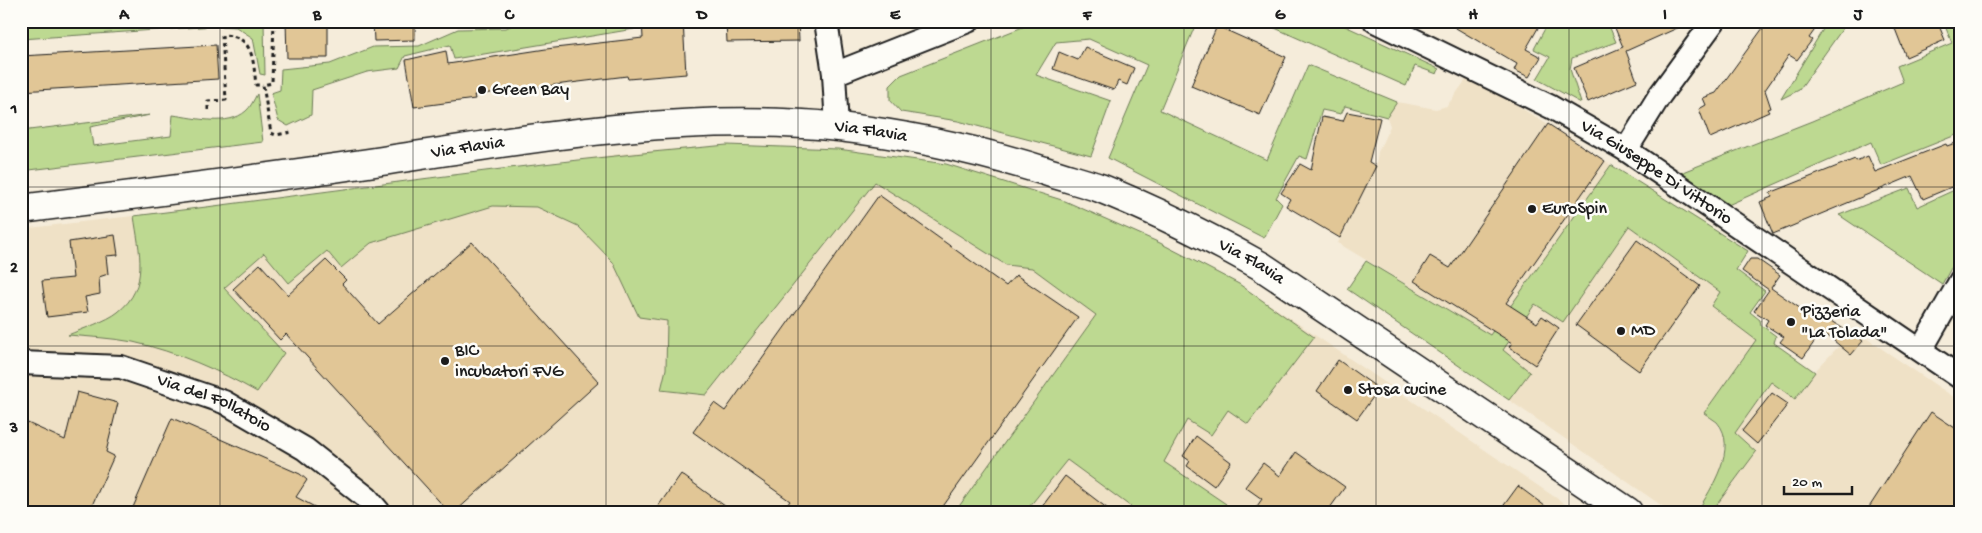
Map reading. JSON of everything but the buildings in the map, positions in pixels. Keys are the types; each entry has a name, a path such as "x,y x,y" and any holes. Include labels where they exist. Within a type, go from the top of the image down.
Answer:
{"main road":[{"name":"Via Flavia","path":"21,209 298,173 465,148 666,125 754,122 837,127 949,144 1100,188 1202,234 1260,266 1628,512"}],"street":[{"path":"826,21 834,74 837,127"},
{"path":"834,74 968,21"},
{"name":"Via Giuseppe Di Vittorio","path":"1375,21 1551,107 1626,150 1961,378"},
{"path":"1626,150 1660,95 1714,21"},
{"path":"1921,350 1961,280"},
{"name":"Via del Follatoio","path":"21,363 121,367 224,402 305,449 368,498 379,512"}],"path":[{"path":"208,110 208,101 226,100 222,35 232,35 243,40 252,55 256,85 272,83 274,21"},
{"path":"263,85 271,133 276,135 292,132"},
{"path":"1762,506 1770,512"}],"shaded area":[{"name":"EuroSpin","path":"1468,77 1507,99 1611,165 1490,335 1338,243 1376,166 1378,152 1390,126 1387,117 1397,102 1436,109 1447,106"},
{"path":"727,145 838,149 946,164 1065,201 1160,243 1239,284 1577,512 21,512 21,229 305,196 627,153"},
{"name":"MD","path":"1629,226 1720,292 1711,306 1756,340 1704,413 1717,423 1725,437 1719,475 1697,512 1671,512 1509,400 1529,372 1503,350 1535,304 1563,321"},
{"path":"1854,330 1961,402 1961,512 1711,512 1756,452 1735,433 1772,382 1796,398 1817,369"}],"green space":[{"path":"21,21 264,21 265,75 260,74 253,38 236,27 215,26 21,39"},
{"path":"522,21 634,21 634,29 454,59 450,45 405,56 399,68 367,72 312,90 311,115 288,126 278,120 271,93 280,90 281,69 330,64 373,47 419,46 458,29 506,28"},
{"path":"1038,21 1197,21 1160,110 1267,160 1308,65 1397,102 1387,117 1345,106 1341,114 1322,110 1307,159 1299,156 1276,198 1282,204 1264,238 1108,158 1147,65 1089,39 1056,42 1036,75 1111,101 1091,156 958,121 901,112 890,100 890,86 901,75"},
{"path":"1259,21 1334,21 1439,69 1437,74 1415,66 1406,86"},
{"path":"1549,21 1607,21 1616,42 1572,58 1570,69 1581,103 1537,79 1550,57 1534,49"},
{"path":"1828,21 1848,21 1799,90 1781,99"},
{"path":"1943,21 1961,21 1961,133 1881,165 1871,142 1728,205 1680,173 1812,121 1903,82 1897,66 1952,43"},
{"path":"257,94 263,142 21,171 21,131 150,115 90,127 93,146 171,136 173,115 211,120 230,119 246,111"},
{"path":"727,145 838,149 946,164 1065,201 1160,243 1239,284 1314,337 1248,424 1228,410 1211,435 1187,420 1164,462 1226,504 1221,512 1138,512 1067,460 1025,512 955,512 1096,315 1032,268 1006,265 875,182 706,395 661,390 666,369 667,321 639,317 613,262 578,226 537,207 493,206 371,243 341,268 327,251 289,283 264,253 224,288 284,353 257,392 212,369 181,356 149,346 133,342 68,335 101,322 118,312 135,291 140,268 140,255 134,216 579,160"},
{"path":"1611,165 1748,251 1736,270 1765,291 1750,312 1760,320 1761,325 1776,336 1774,343 1815,372 1795,399 1771,382 1735,433 1756,452 1715,507 1721,512 1697,512 1720,468 1725,443 1723,432 1717,422 1704,413 1756,340 1711,306 1720,292 1629,226 1563,322 1535,304 1503,350 1530,372 1509,400 1347,289 1366,261 1490,335"},
{"path":"1961,187 1961,251 1942,284 1839,215 1909,188 1917,207"}],"place":[{"name":"Green Bay","path":"482,90"},
{"name":"EuroSpin","path":"1532,209"},
{"name":"Pizzeria \"La Tolada\"","path":"1791,322"},
{"name":"MD","path":"1621,331"},
{"name":"BIC incubatori FVG","path":"445,361"},
{"name":"Stosa cucine","path":"1348,390"}]}
